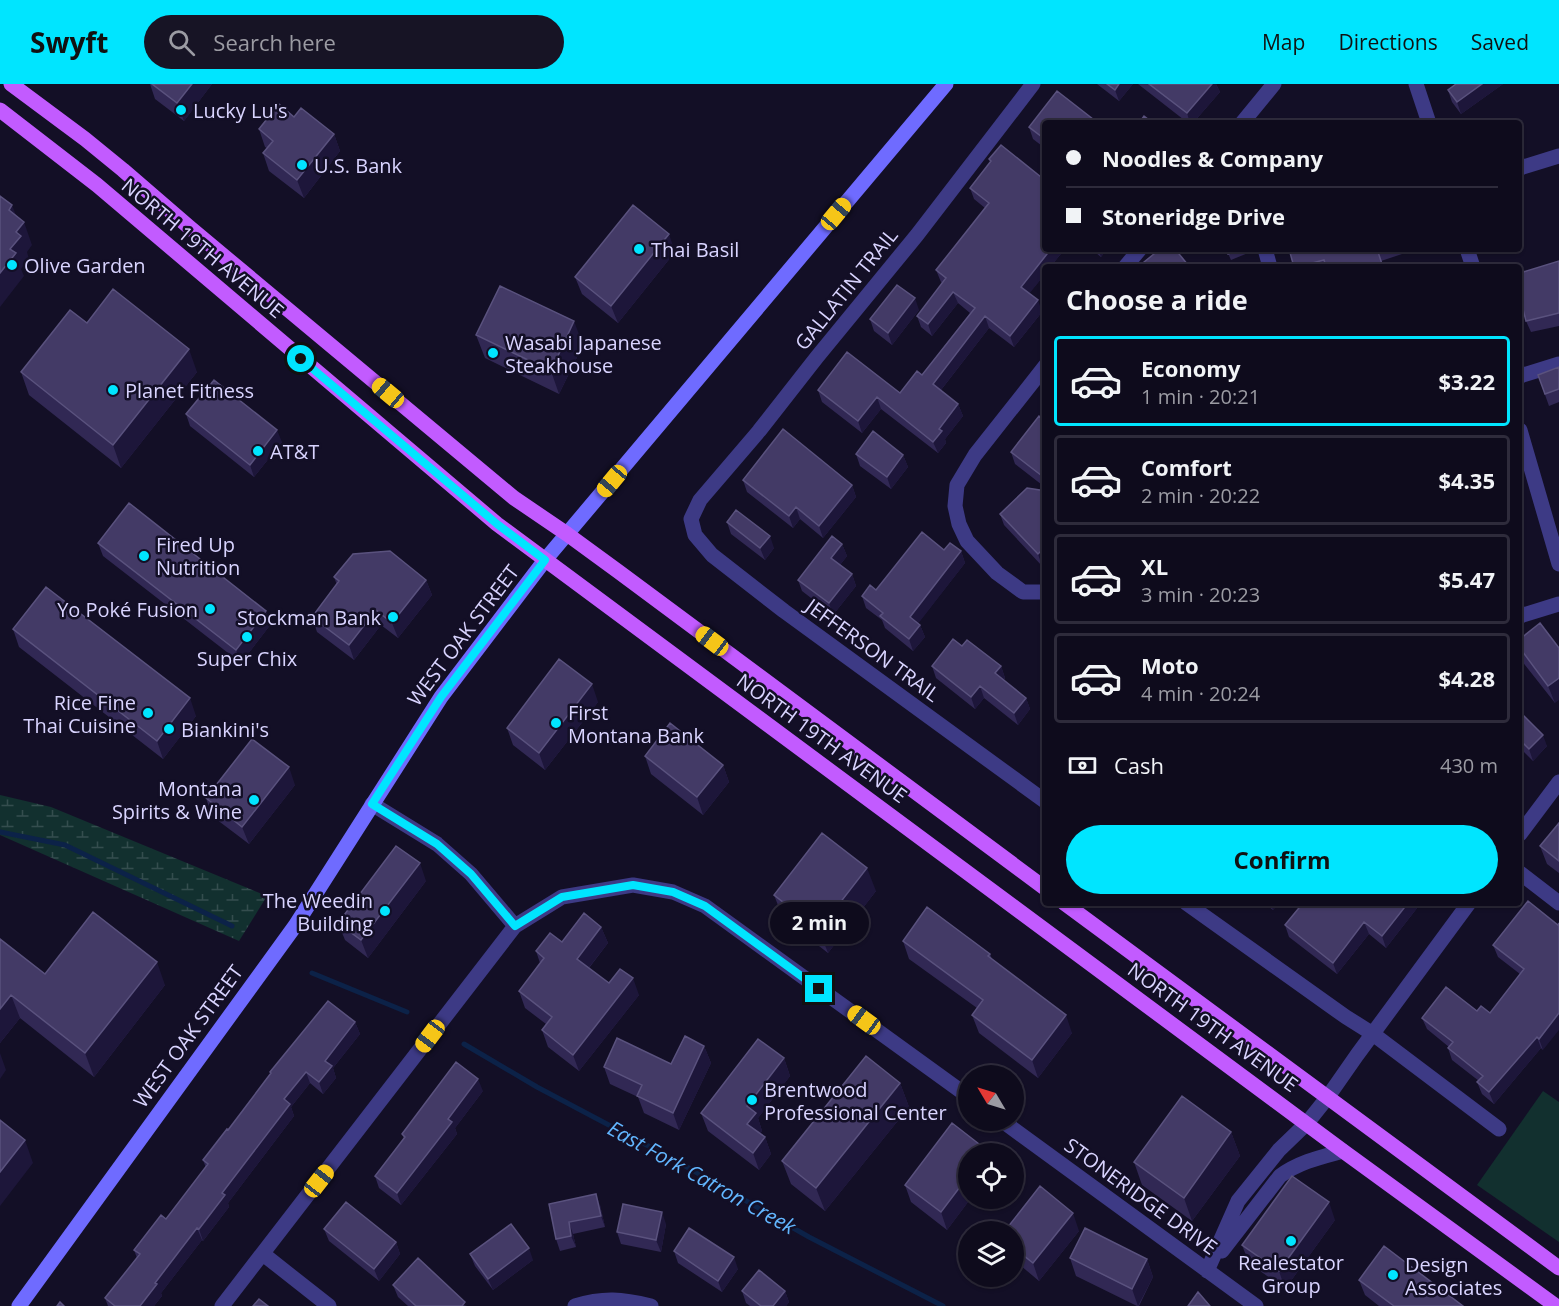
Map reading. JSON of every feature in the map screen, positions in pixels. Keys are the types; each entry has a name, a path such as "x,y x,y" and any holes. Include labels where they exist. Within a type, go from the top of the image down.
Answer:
{"main road":[{"name":"NORTH 19TH AVENUE","path":"11,84 123,170 514,498 567,534 1042,886"},
{"name":"WEST OAK STREET","path":"19,1306 295,926 441,697 545,560 946,84"},
{"name":"NORTH 19TH AVENUE","path":"0,110 90,179 488,517 1343,1151 1556,1306"},
{"name":"NORTH 19TH AVENUE","path":"1068,906 1559,1268"}],"street":[{"name":"GALLATIN TRAIL","path":"691,519 700,500 759,431 910,243 1033,84"},
{"path":"1244,120 1274,84"},
{"path":"1416,84 1429,120"},
{"path":"1522,167 1559,156"},
{"path":"1128,264 1138,252"},
{"path":"1522,375 1559,364"},
{"path":"1042,370 975,454 957,485 955,506 959,524 967,541 997,573 1023,592 1042,592"},
{"path":"1522,436 1552,519 1559,564"},
{"name":"JEFFERSON TRAIL","path":"691,519 695,535 712,555 784,611 1042,799"},
{"path":"1522,615 1559,604"},
{"path":"1522,831 1559,782"},
{"path":"372,804 437,844 471,874 515,926"},
{"path":"1522,875 1559,903"},
{"path":"222,1306 515,926 562,897 633,885 673,892 705,906 958,1089"},
{"path":"1190,906 1373,1034 1499,1129"},
{"path":"1207,1270 1238,1201 1279,1150 1307,1123 1327,1098 1462,906"},
{"name":"STONERIDGE DRIVE","path":"1016,1131 1256,1306"},
{"path":"1207,1270 1280,1176 1289,1169 1311,1160 1343,1151"},
{"path":"263,1254 329,1306"},
{"path":"575,1306 607,1299 651,1306"}],"green space":[{"path":"0,795 51,807 267,896 239,941 0,835"},
{"path":"1543,1091 1559,1102 1559,1242 1477,1185"}],"building":[{"path":"152,84 192,84 177,103"},
{"path":"1107,84 1119,84 1115,90"},
{"path":"1149,84 1212,84 1187,113"},
{"path":"1456,84 1482,84 1457,102 1448,90"},
{"path":"1057,91 1094,120 1042,120 1042,137 1029,127"},
{"name":"U.S. Bank","path":"279,104 294,117 301,108 334,134 297,180 263,153 273,141 259,129"},
{"path":"1001,145 1042,178 1042,252 1049,252 1021,287 1038,300 1010,336 985,316 933,384 958,404 939,429 942,431 933,442 877,397 858,421 818,390 847,352 900,393 917,371 922,375 975,308 953,292 928,324 917,316 946,278 936,270 989,203 970,188 991,161 989,159"},
{"path":"0,196 12,205 9,210 24,222 16,232 21,236 10,249 16,253 0,273"},
{"path":"633,205 669,234 611,306 575,277"},
{"path":"1156,252 1177,252 1187,264 1142,264"},
{"path":"1290,252 1378,252 1382,264 1325,264 1324,260 1309,264 1293,264"},
{"path":"1559,261 1559,313 1526,321 1522,305 1522,272"},
{"path":"897,285 915,298 888,333 870,319"},
{"path":"500,286 574,321 551,371 476,335"},
{"path":"113,289 189,349 113,445 21,372 70,310 87,323"},
{"path":"1559,367 1559,389 1545,394 1538,375"},
{"path":"214,380 277,430 250,465 186,414"},
{"path":"1039,416 1042,418 1042,476 1011,452"},
{"path":"783,429 852,485 819,526 796,507 789,516 743,480"},
{"path":"873,431 903,455 887,477 856,454"},
{"path":"1027,488 1042,490 1042,550 1038,554 1000,514"},
{"path":"129,503 266,611 236,650 98,543"},
{"path":"736,510 770,536 760,548 727,522"},
{"path":"922,532 944,550 950,543 961,551 910,617 920,625 909,639 880,616 883,613 862,596 870,585 876,590"},
{"path":"832,536 842,544 831,558 852,574 829,603 798,580"},
{"path":"390,551 426,580 392,623 376,610 349,645 312,617 339,581 334,577 353,554"},
{"path":"46,587 190,698 157,741 13,629"},
{"path":"1540,623 1559,648 1559,678 1548,686 1522,651 1522,637"},
{"path":"953,639 962,646 967,640 1001,666 995,673 1026,698 1014,713 980,686 971,697 932,666"},
{"path":"559,659 592,684 539,753 507,728"},
{"path":"1522,714 1543,735 1529,749 1522,742"},
{"path":"670,723 723,765 697,797 645,756"},
{"path":"252,739 289,767 242,827 206,798"},
{"path":"1559,823 1559,861 1540,846"},
{"path":"822,833 867,868 819,930 774,895"},
{"path":"396,846 420,863 361,940 338,923"},
{"path":"1528,901 1558,925 1559,923 1559,1013 1539,1039 1537,1037 1489,1092 1477,1082 1483,1076 1448,1048 1453,1042 1422,1018 1446,987 1477,1011 1481,1006 1490,1013 1524,969 1493,945"},
{"path":"1301,906 1406,906 1382,936 1364,922 1333,963 1285,925"},
{"path":"927,907 1066,1015 1032,1060 972,1015 983,1000 903,941"},
{"path":"93,912 157,962 85,1053 11,995 0,1009 0,939 45,974"},
{"path":"584,913 601,927 577,959 609,983 620,969 633,978 573,1055 542,1030 552,1017 519,991 544,958 536,951 550,933 562,942"},
{"path":"328,1001 355,1022 325,1061 332,1066 319,1082 306,1072 284,1099 290,1104 222,1193 225,1195 199,1229 197,1228 140,1306 115,1306 105,1298 140,1254 134,1250 161,1215 166,1219 208,1164 203,1160"},
{"path":"685,1036 704,1046 673,1113 637,1096 642,1085 604,1067 617,1038 671,1064"},
{"path":"758,1039 784,1058 747,1106 756,1113 747,1124 765,1137 753,1153 701,1113"},
{"path":"866,1056 900,1083 816,1188 782,1161"},
{"path":"456,1062 478,1079 448,1119 452,1122 397,1193 375,1176 405,1137 402,1134"},
{"path":"1182,1096 1231,1132 1184,1198 1134,1162"},
{"path":"0,1120 25,1140 0,1172"},
{"path":"952,1123 958,1128 958,1131 962,1131 978,1143 958,1143 958,1190 941,1212 905,1185"},
{"path":"1292,1176 1329,1202 1279,1271 1242,1245"},
{"path":"1040,1186 1073,1213 1033,1263 1024,1256 1024,1221 1013,1221"},
{"path":"596,1194 601,1216 569,1222 571,1236 556,1239 549,1204"},
{"path":"346,1202 396,1242 374,1269 324,1229"},
{"path":"623,1204 662,1212 656,1240 617,1232"},
{"path":"511,1224 529,1248 488,1279 470,1254"},
{"path":"689,1228 734,1257 718,1281 674,1251"},
{"path":"1085,1228 1147,1259 1132,1289 1070,1258"},
{"path":"1384,1246 1463,1306 1394,1306 1359,1280"},
{"path":"418,1258 465,1302 462,1306 416,1306 393,1285"},
{"path":"759,1270 785,1291 773,1306 761,1306 742,1291"},
{"path":"1198,1292 1210,1306 1188,1306"},
{"path":"259,1299 268,1306 253,1306"}],"waterway":[{"name":"East Fork Catron Creek","path":"0,832 65,845 232,926"},
{"name":"East Fork Catron Creek","path":"312,973 407,1012"},
{"name":"East Fork Catron Creek","path":"464,1044 537,1087 673,1159 809,1237 943,1306"}],"place":[{"name":"Lucky Lu's","path":"181,110"},
{"name":"U.S. Bank","path":"302,165"},
{"name":"Thai Basil","path":"639,249"},
{"name":"Olive Garden","path":"12,265"},
{"name":"Wasabi Japanese Steakhouse","path":"493,353"},
{"name":"Planet Fitness","path":"113,390"},
{"name":"AT&T","path":"258,451"},
{"name":"Fired Up Nutrition","path":"144,556"},
{"name":"Yo Poké Fusion","path":"210,609"},
{"name":"Stockman Bank","path":"393,617"},
{"name":"Super Chix","path":"247,637"},
{"name":"Rice Fine Thai Cuisine","path":"148,713"},
{"name":"First Montana Bank","path":"556,723"},
{"name":"Biankini's","path":"169,729"},
{"name":"Montana Spirits & Wine","path":"254,800"},
{"name":"The Weedin Building","path":"385,911"},
{"name":"Brentwood Professional Center","path":"752,1100"},
{"name":"Realestator Group","path":"1291,1241"},
{"name":"Design Associates","path":"1393,1275"}],"route":[{"path":"301,359 497,524 545,560 441,697 372,804 437,844 471,874 515,926 562,897 633,885 673,892 705,906 819,989"}]}
